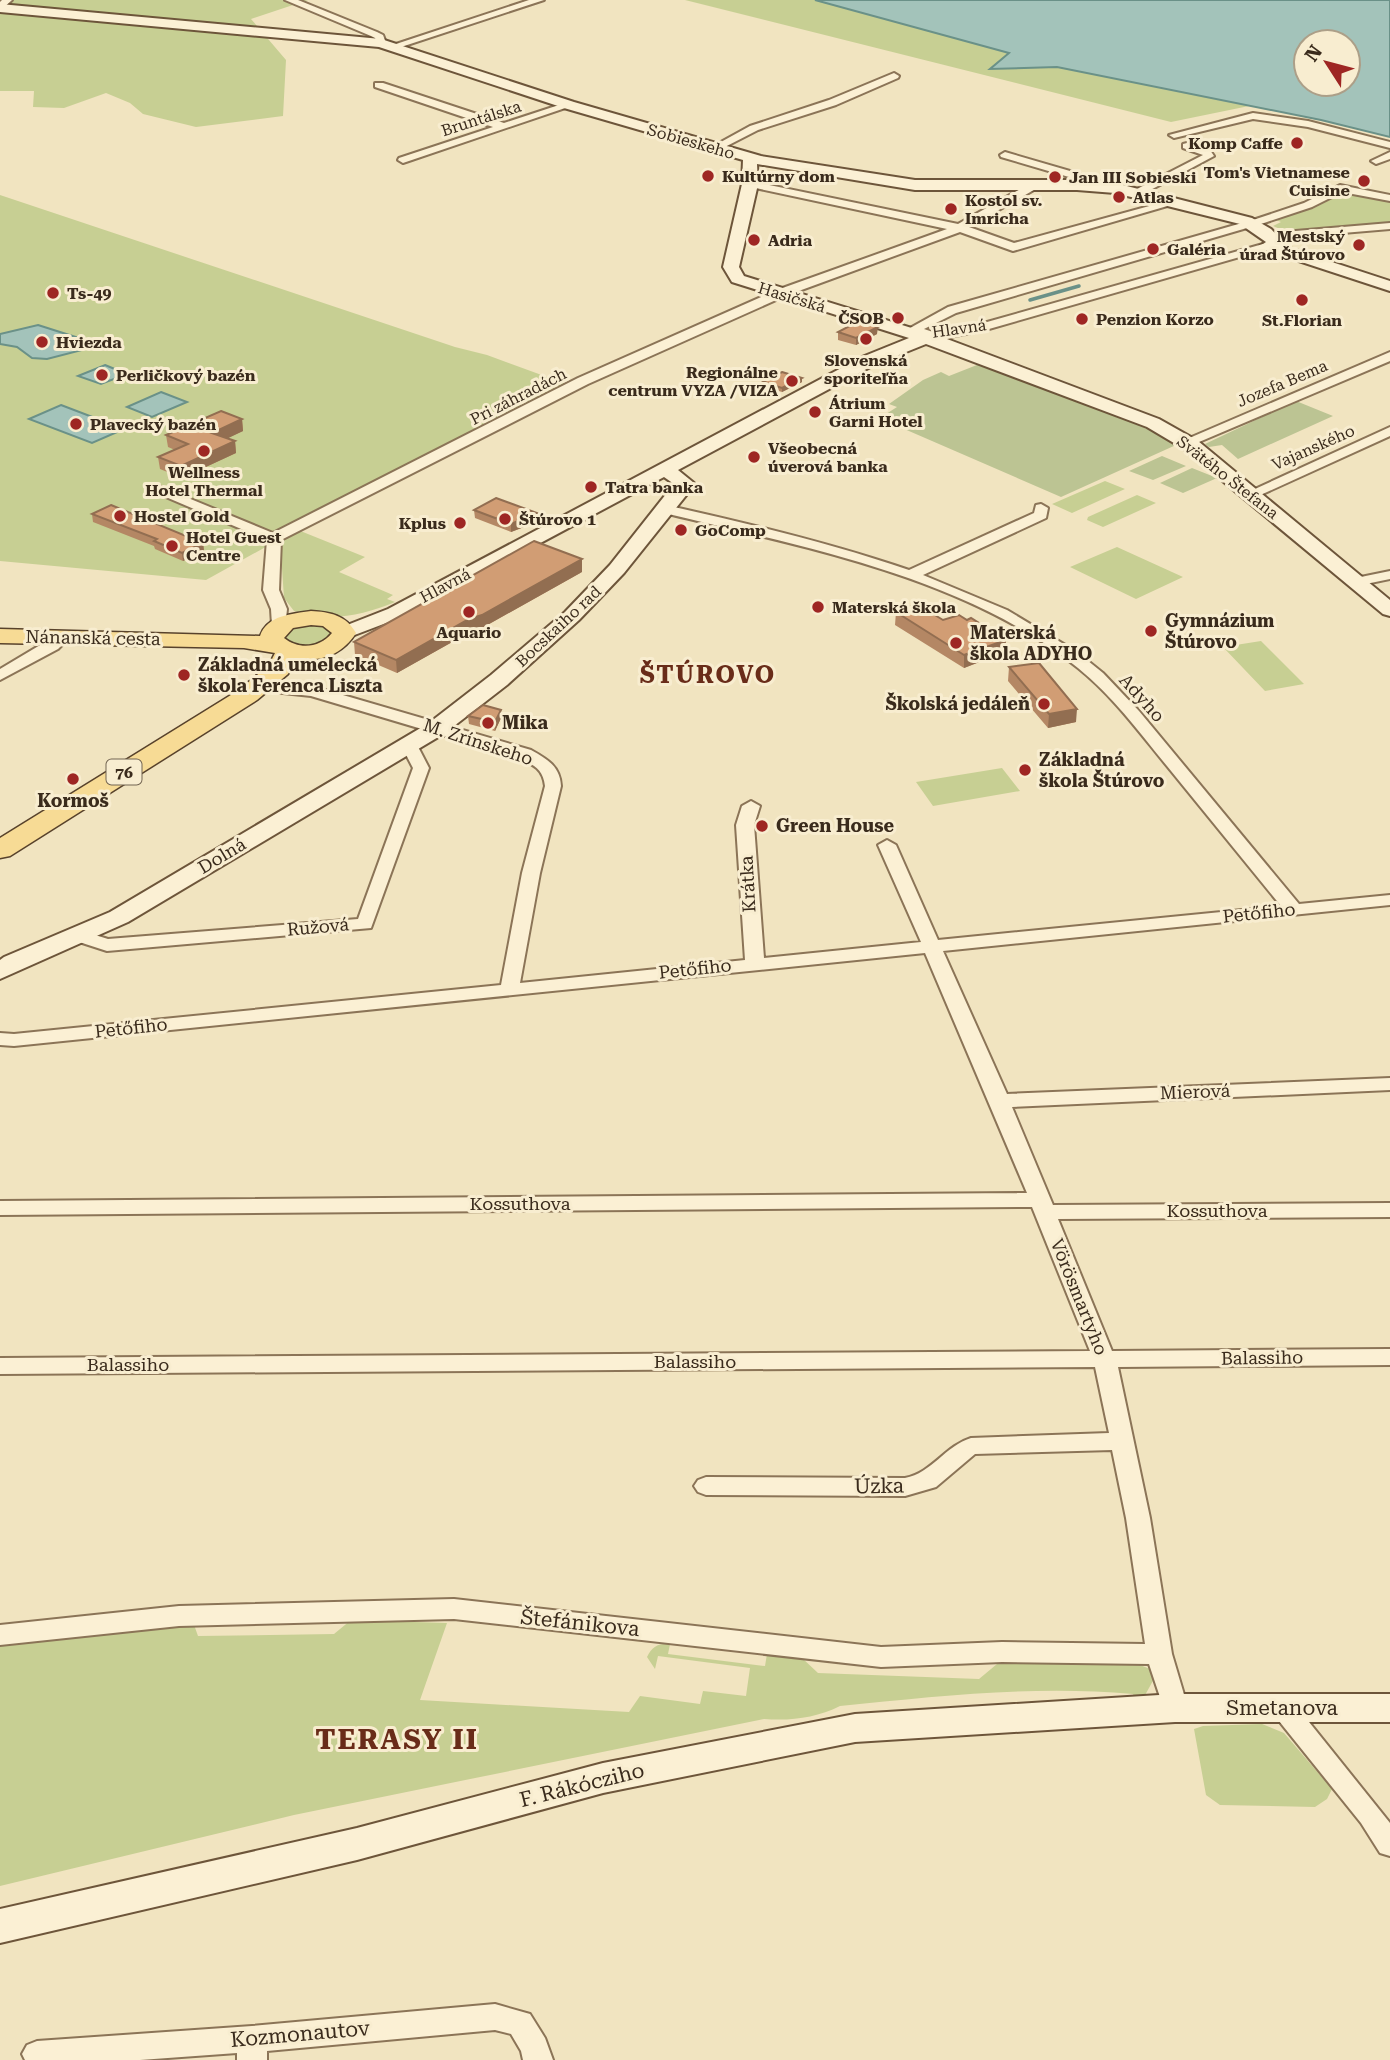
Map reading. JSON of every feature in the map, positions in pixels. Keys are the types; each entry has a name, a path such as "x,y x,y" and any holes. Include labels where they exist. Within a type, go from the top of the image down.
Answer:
{"main road":[{"path":"186,640 229,641 279,632 305,618 339,628"},
{"name":"76","path":"0,850 262,687 300,671 316,651 336,644 339,628"},
{"path":"186,640 279,632 316,651"},
{"name":"76","path":"262,687 285,661 279,632"},
{"name":"Nánanská cesta","path":"0,636 186,640"},
{"path":"229,641 254,649 264,656 268,663 262,687"}],"street":[{"path":"0,8 7,0"},
{"name":"Sobieskeho","path":"290,0 374,34 388,44"},
{"path":"388,44 538,0"},
{"name":"Sobieskeho","path":"0,8 388,44 569,105 750,158 895,184 1096,186 1139,192 1250,224 1265,232 1284,252"},
{"path":"715,148 768,122 837,101 894,75"},
{"path":"379,85 505,127"},
{"name":"Bruntálska","path":"403,160 569,105"},
{"path":"1174,135 1253,116 1308,124 1390,145"},
{"path":"1139,192 1209,156 1206,152 1187,146"},
{"name":"Sobieskeho","path":"1006,155 1090,180 1096,186"},
{"path":"1377,161 1390,155"},
{"name":"Hasičská","path":"750,158 750,184 732,271 742,281 919,334"},
{"path":"750,184 960,228 1013,247 1175,202"},
{"name":"Pri záhradách","path":"274,538 583,381 781,293 960,228 1035,185"},
{"name":"Hlavná","path":"339,628 378,622 919,334 952,310 1250,224 1308,205 1340,188 1390,198"},
{"path":"1250,224 1284,252 1390,286"},
{"name":"Hlavná","path":"919,334 982,327 1270,241 1390,226"},
{"name":"Svätého Štefana","path":"919,334 1128,412 1187,442 1390,610"},
{"name":"Jozefa Bema","path":"1187,442 1390,356"},
{"path":"1373,363 1390,369"},
{"name":"Vajanského","path":"1251,494 1390,431"},
{"path":"664,468 684,483 665,509"},
{"path":"154,489 274,538 271,590 279,632"},
{"path":"911,575 1041,515 1041,508"},
{"name":"Adyho","path":"665,509 814,546 911,575 1017,621 1072,656 1103,683 1148,733 1294,910"},
{"name":"Bocskaiho rad","path":"437,728 499,680 572,616 617,569 665,509"},
{"path":"1356,582 1390,575"},
{"path":"0,675 53,646 62,637"},
{"path":"299,676 298,681 312,691"},
{"name":"M. Zrínskeho","path":"262,687 312,691 524,754 544,764 552,775 552,786 531,873 510,988"},
{"name":"Dolná","path":"0,971 16,959 79,936 119,917 437,728"},
{"name":"Ružová","path":"79,936 107,945 365,924 421,768 408,745"},
{"name":"Krátka","path":"751,806 745,825 755,963"},
{"name":"Vörösmartyho","path":"887,845 1000,1101 1105,1360 1140,1530 1159,1654 1175,1708"},
{"name":"Petőfiho","path":"0,1039 13,1040 1390,900"},
{"name":"Mierová","path":"1000,1101 1390,1084"},
{"name":"Kossuthova","path":"0,1208 1042,1206 1390,1210"},
{"name":"Balassiho","path":"0,1366 1390,1357"},
{"name":"Úzka","path":"706,1486 922,1485 933,1479 960,1451 971,1446 1121,1441"},
{"name":"Štefánikova","path":"0,1634 179,1616 454,1609 881,1657 1002,1653 1159,1654"},
{"name":"Smetanova","path":"1175,1708 1390,1708"},
{"name":"F. Rákócziho","path":"0,1926 357,1844 603,1778 855,1728 1175,1708"},
{"path":"1284,1709 1370,1815 1390,1845"},
{"name":"Kozmonautov","path":"37,2054 252,2049 495,2017 520,2023 535,2047 538,2060"}],"green space":[{"path":"5,0 308,0 251,19 286,60 283,116 196,127 143,114 130,103 106,93 64,108 33,107 34,91 0,91 0,8"},
{"path":"685,0 815,0 1010,53 991,69 1057,67 1249,106 1171,122"},
{"path":"1347,191 1390,201 1390,222 1287,232 1273,226 1281,222 1276,220 1314,208"},
{"path":"0,195 455,347 487,355 569,385 298,530 365,557 339,572 393,595 387,599 395,602 370,611 333,617 294,611 284,598 280,539 206,580 0,561"},
{"path":"982,363 1106,409 1176,445 1061,497 902,428 910,425 883,416 897,407 889,404 923,380 941,372 949,376"},
{"path":"1296,401 1333,416 1238,459 1222,445 1209,447 1205,444"},
{"path":"1162,456 1186,466 1153,480 1129,471"},
{"path":"1192,468 1217,478 1183,493 1160,483"},
{"path":"1105,481 1125,489 1072,513 1052,504"},
{"path":"1137,495 1156,503 1103,527 1087,520 1088,517"},
{"path":"1117,547 1183,577 1136,599 1070,567"},
{"path":"323,624 333,631 332,637 313,647 290,645 281,635 294,625"},
{"path":"1261,641 1304,684 1265,691 1223,647"},
{"path":"1002,768 1020,791 933,806 916,782"},
{"path":"351,1620 447,1623 420,1700 629,1712 640,1696 700,1704 703,1691 746,1696 750,1668 658,1656 655,1669 647,1657 656,1646 662,1644 670,1644 668,1654 765,1666 767,1654 802,1658 818,1673 979,1679 997,1664 1130,1661 1150,1669 1155,1677 1144,1697 1136,1701 1133,1694 1023,1691 840,1706 803,1718 764,1719 294,1815 0,1886 0,1645 193,1622 198,1636 334,1634"},
{"path":"1262,1724 1284,1733 1332,1789 1327,1799 1315,1807 1220,1805 1206,1795 1194,1729 1203,1726"}],"water":[{"path":"815,0 1390,0 1390,137 1321,120 1057,67 990,69 1009,53"},
{"name":"Hviezda","path":"38,325 85,340 82,350 47,359 32,358 17,347 0,344 0,334"},
{"name":"Perličkový bazén","path":"105,365 127,374 101,384 78,376"},
{"path":"161,392 187,402 152,417 127,407"},
{"name":"Plavecký bazén","path":"61,405 124,429 92,443 29,419"}],"building":[{"path":"859,321 878,327 856,338 838,332"},
{"path":"782,372 802,378 782,388 763,382"},
{"path":"221,411 242,419 212,433 235,441 181,466 158,457 188,444 166,435"},
{"path":"496,498 537,513 511,524 474,510"},
{"path":"111,505 203,543 182,553 154,541 157,539 92,514"},
{"name":"Aquario","path":"534,541 582,559 396,660 354,642"},
{"path":"917,604 943,620 959,615 967,620 971,618 1006,640 964,655 896,612"},
{"path":"1039,663 1077,709 1049,714 1009,667"},
{"path":"483,705 501,710 495,722 468,716"}],"waterway":[{"path":"1030,300 1079,286"}],"place":[{"name":"Komp Caffe","path":"1297,143"},
{"name":"Kultúrny dom","path":"708,176"},
{"name":"Jan III Sobieski","path":"1055,177"},
{"name":"Tom's Vietnamese Cuisine","path":"1364,181"},
{"name":"Atlas","path":"1119,197"},
{"name":"Kostol sv. Imricha","path":"951,209"},
{"name":"Adria","path":"754,240"},
{"name":"Mestský úrad Štúrovo","path":"1359,245"},
{"name":"Galéria","path":"1153,249"},
{"name":"Ts-49","path":"53,293"},
{"name":"St.Florian","path":"1302,300"},
{"name":"ČSOB","path":"898,318"},
{"name":"Penzion Korzo","path":"1082,319"},
{"name":"Slovenská sporiteľňa","path":"866,339"},
{"name":"Hviezda","path":"42,342"},
{"name":"Perličkový bazén","path":"102,375"},
{"name":"Regionálne centrum VYZA /VIZA","path":"792,381"},
{"name":"Átrium Garni Hotel","path":"815,412"},
{"name":"Plavecký bazén","path":"76,424"},
{"name":"Wellness Hotel Thermal","path":"204,451"},
{"name":"Všeobecná úverová banka","path":"754,457"},
{"name":"Tatra banka","path":"591,487"},
{"name":"Hostel Gold","path":"120,516"},
{"name":"Štúrovo 1","path":"505,519"},
{"name":"Kplus","path":"460,523"},
{"name":"GoComp","path":"681,530"},
{"name":"Hotel Guest Centre","path":"172,546"},
{"name":"Materská škola","path":"818,607"},
{"name":"Aquario","path":"469,612"},
{"name":"Gymnázium Štúrovo","path":"1151,631"},
{"name":"Materská škola ADYHO","path":"956,643"},
{"name":"Základná umelecká škola Ferenca Liszta","path":"184,675"},
{"name":"Školská jedáleň","path":"1044,704"},
{"name":"Mika","path":"488,723"},
{"name":"Základná škola Štúrovo","path":"1025,770"},
{"name":"Kormoš","path":"73,779"},
{"name":"Green House","path":"762,826"}],"district":[{"name":"ŠTÚROVO","path":"708,675"},
{"name":"TERASY II","path":"397,1739"}]}
